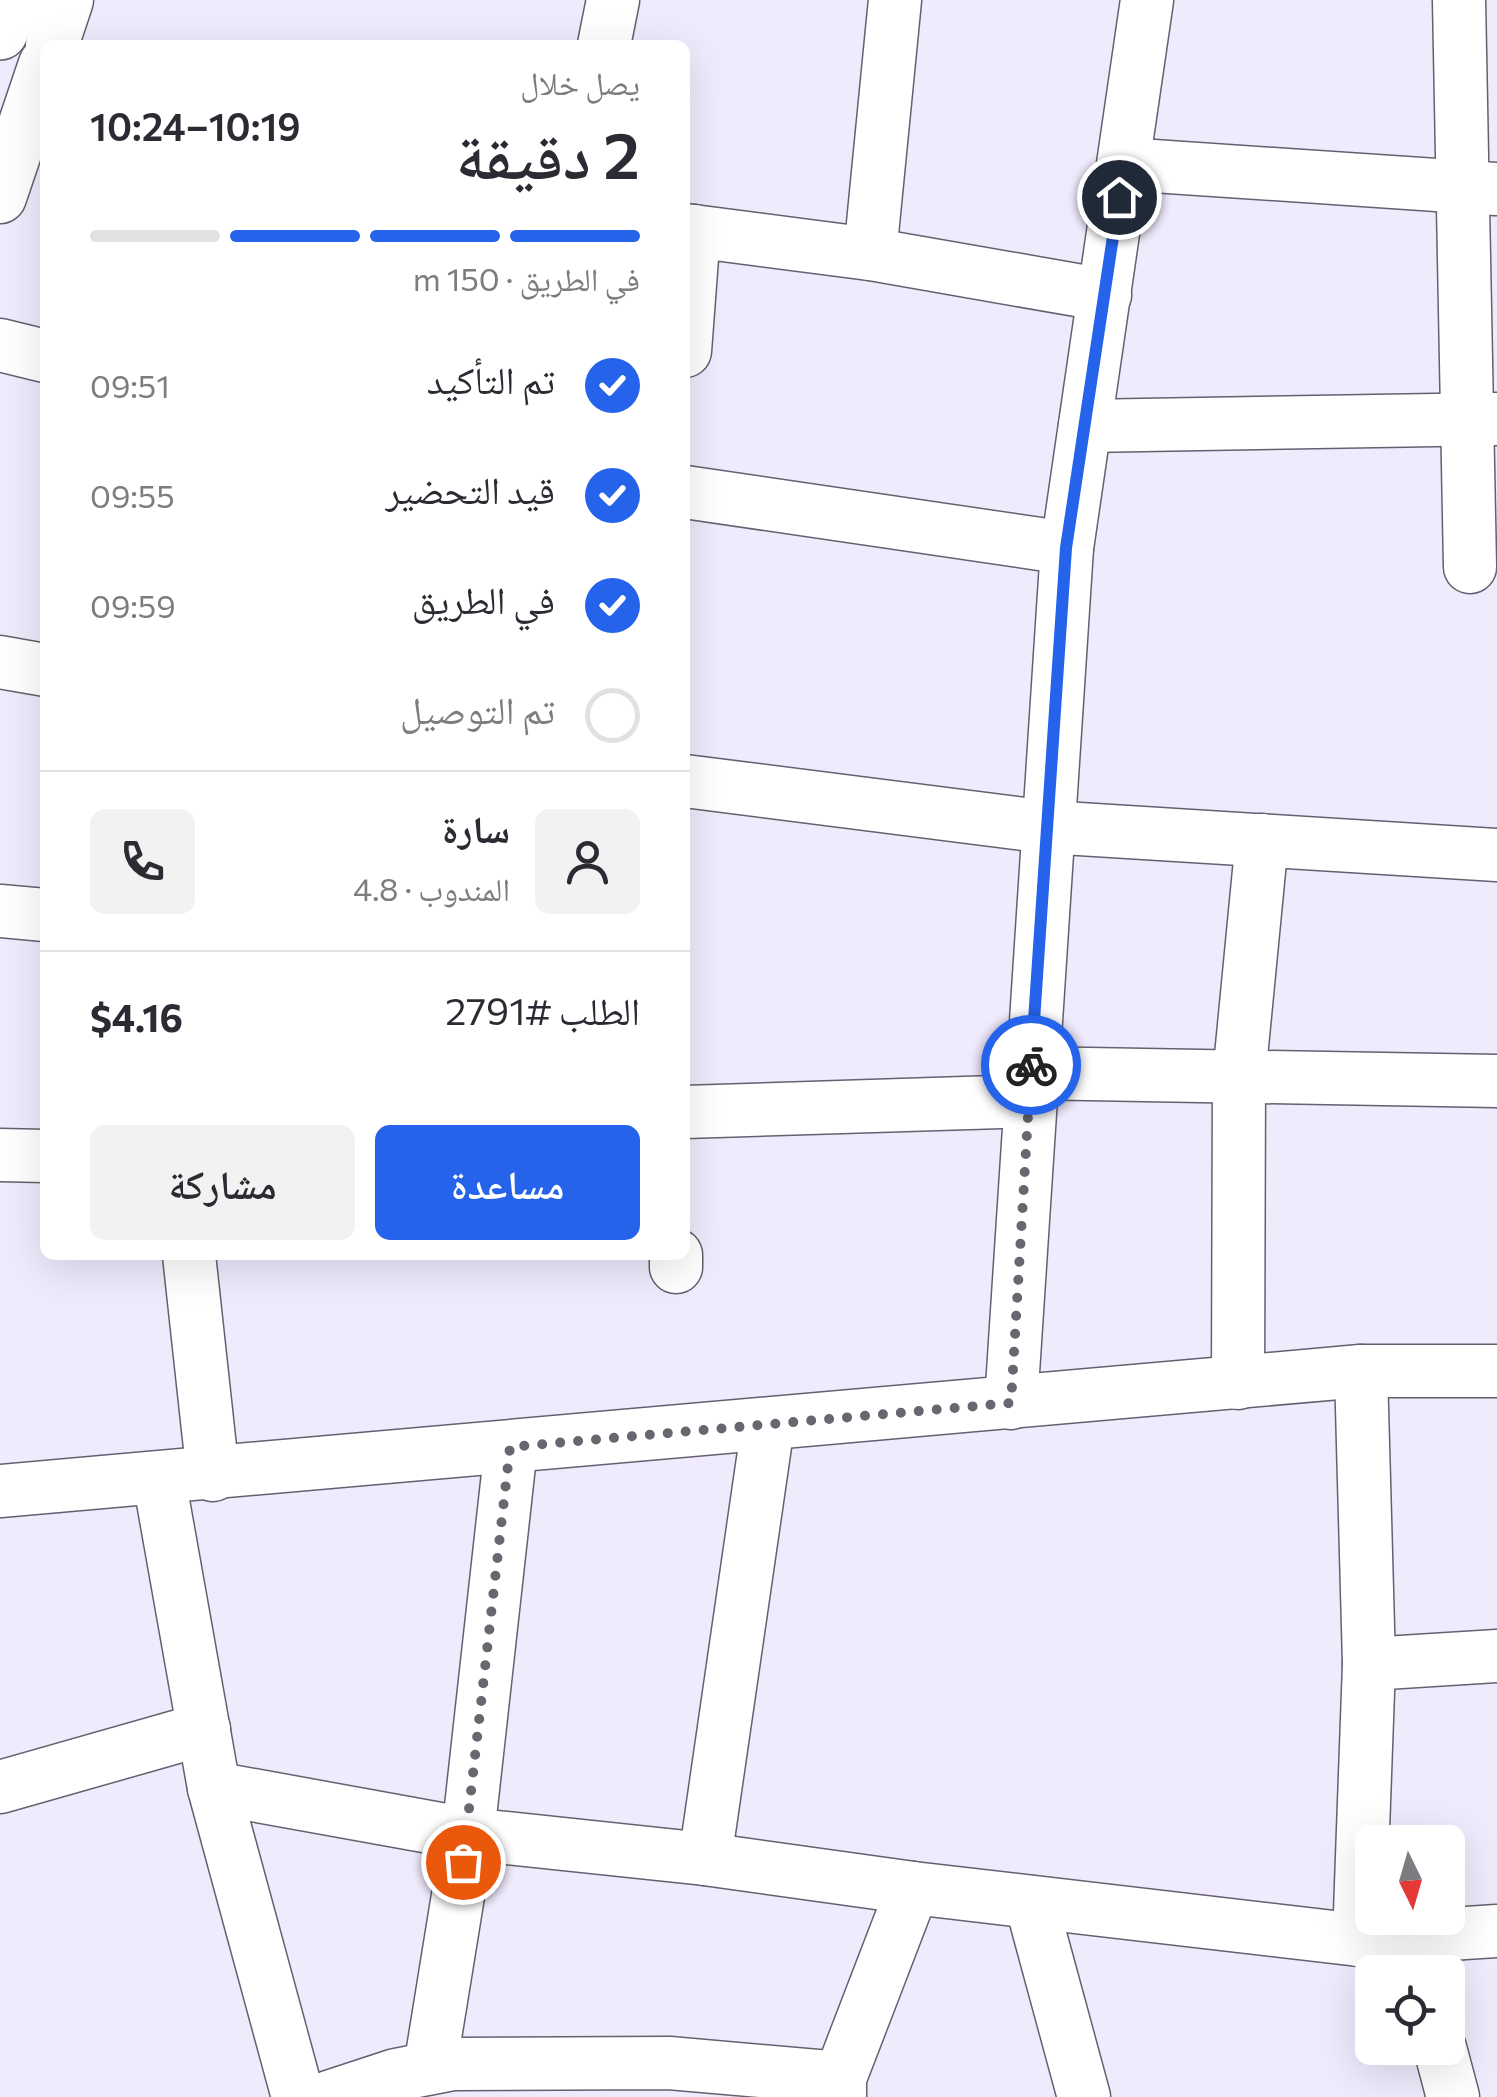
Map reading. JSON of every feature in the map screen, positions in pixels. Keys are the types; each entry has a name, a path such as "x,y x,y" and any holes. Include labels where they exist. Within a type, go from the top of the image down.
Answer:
{"highway":[{"path":"0,32 13,0"}],"street":[{"path":"55,40 67,0"},
{"path":"605,40 613,0"},
{"path":"870,254 895,0"},
{"path":"1011,1403 1066,548 1146,0"},
{"path":"1460,0 1480,187 1482,420 1470,567"},
{"path":"0,197 40,85"},
{"path":"1124,164 1480,187"},
{"path":"690,231 870,254 1106,294"},
{"path":"0,345 40,355"},
{"path":"1085,426 1482,420"},
{"path":"690,493 1066,548"},
{"path":"0,662 40,669"},
{"path":"690,782 1048,827 1497,855"},
{"path":"1238,1383 1239,1077 1262,840"},
{"path":"0,911 40,915"},
{"path":"690,1112 1030,1087 1239,1077 1497,1081"},
{"path":"0,1155 40,1156"},
{"path":"190,1260 212,1474"},
{"path":"0,1491 1361,1372 1497,1370"},
{"path":"1361,1372 1368,1664 1396,1950"},
{"path":"705,1858 768,1425"},
{"path":"430,2068 468,1834 510,1447"},
{"path":"159,1479 214,1788 298,2097"},
{"path":"1368,1664 1497,1656"},
{"path":"0,1786 204,1729"},
{"path":"214,1788 468,1834 705,1858 1396,1950 1497,1930"},
{"path":"329,2097 453,2064 561,2060 669,2063 840,2088 913,1888"},
{"path":"1030,1902 1084,2097"},
{"path":"1445,2065 1453,2097"}],"way so far":[{"path":"463,1862 510,1447 1011,1403 1031,1065"}],"route":[{"path":"1031,1065 1066,548 1119,197"}]}
